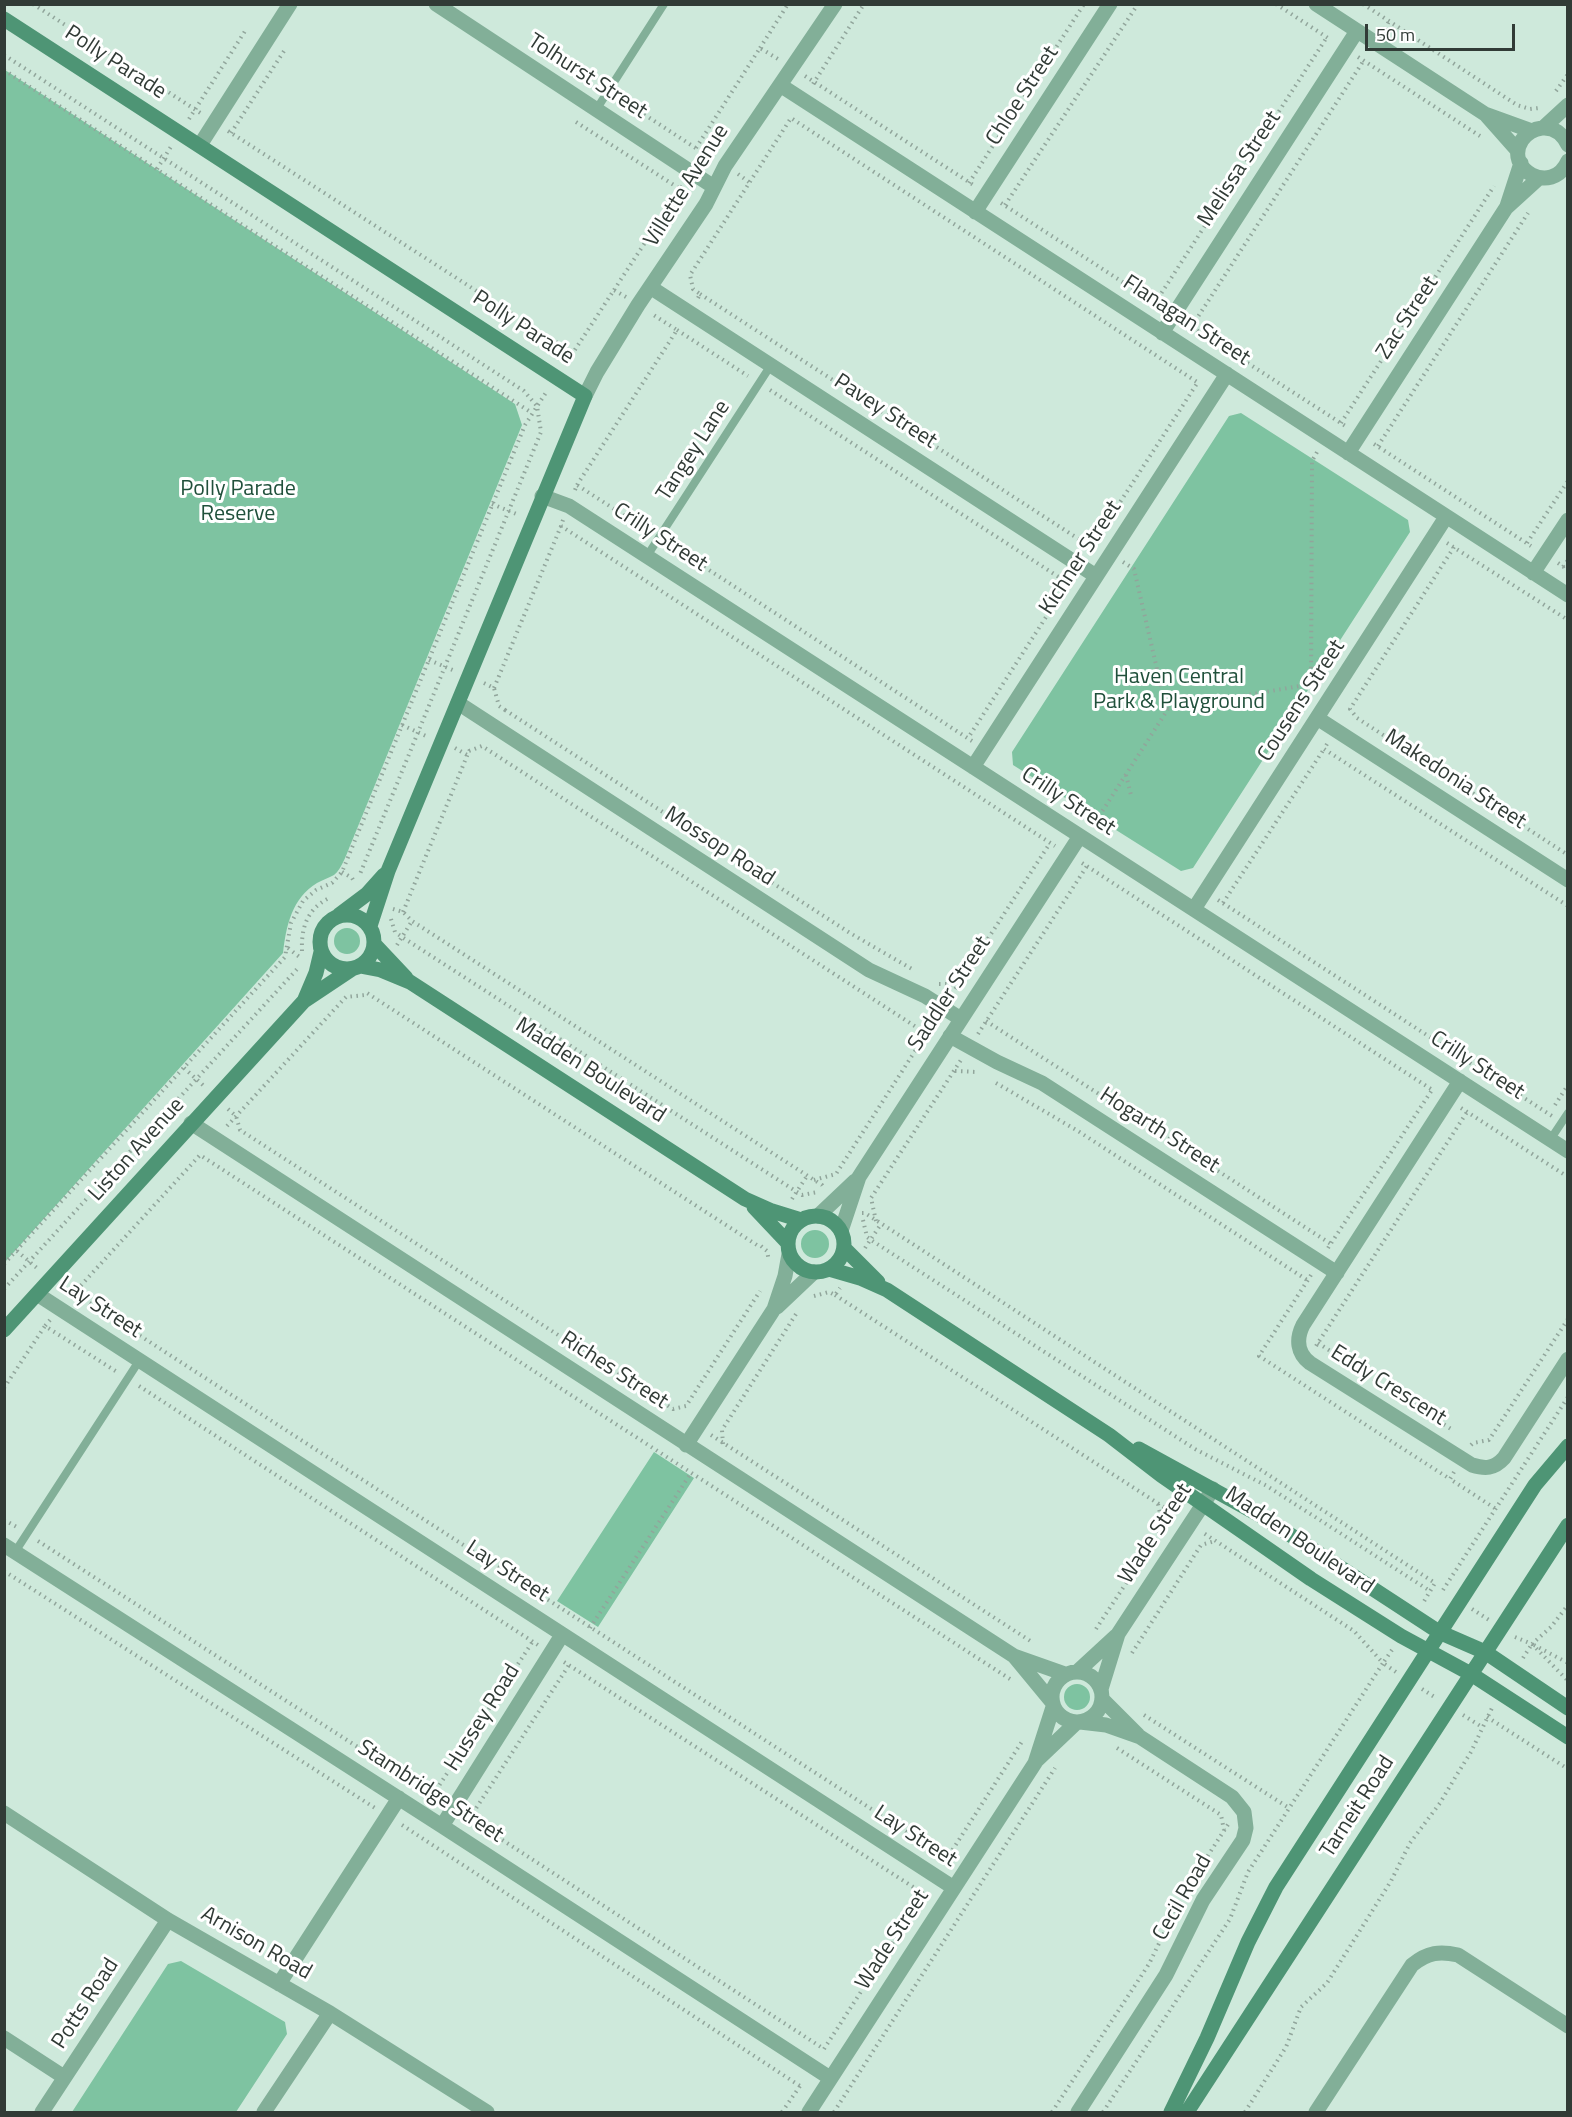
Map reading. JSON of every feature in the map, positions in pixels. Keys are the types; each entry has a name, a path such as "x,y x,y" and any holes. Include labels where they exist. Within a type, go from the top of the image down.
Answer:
{"street":[{"path":"200,145 290,4"},
{"name":"Tolhurst Street","path":"436,4 714,187"},
{"name":"Villette Avenue","path":"585,396 597,372 650,287 694,223 725,166 835,4"},
{"name":"Chloe Street","path":"975,212 1110,4"},
{"path":"1316,4 1485,114 1537,129 1553,129 1567,140"},
{"name":"Polly Parade","path":"4,19 585,396 388,871 370,926"},
{"name":"Melissa Street","path":"1162,333 1358,32"},
{"name":"Flanagan Street","path":"780,85 1568,595"},
{"name":"Zac Street","path":"1506,208 1524,137 1568,105"},
{"path":"1485,114 1520,157 1528,173 1547,178 1562,177 1568,161"},
{"name":"Zac Street","path":"1348,453 1506,208 1539,177"},
{"name":"Pavey Street","path":"650,287 1096,576"},
{"name":"Kichner Street","path":"973,767 1227,374"},
{"name":"Crilly Street","path":"542,496 569,506 1568,1151"},
{"name":"Cousens Street","path":"1194,909 1446,517"},
{"path":"1533,573 1568,520"},
{"name":"Mossop Road","path":"458,703 869,970 925,996 962,1019"},
{"name":"Makedonia Street","path":"1317,718 1568,880"},
{"name":"Saddler Street","path":"818,1216 859,1177 1080,836"},
{"name":"Polly Parade","path":"339,915 367,894 388,871"},
{"path":"339,915 356,916 370,926 374,944 368,960 356,967 343,969 334,966 321,952 320,934 324,926 339,915"},
{"name":"Madden Boulevard","path":"374,944 410,982"},
{"name":"Liston Avenue","path":"304,1001 316,973 321,952"},
{"name":"Liston Avenue","path":"4,1330 304,1001 356,967"},
{"name":"Madden Boulevard","path":"356,967 381,970 410,982 745,1198 801,1220"},
{"name":"Hogarth Street","path":"950,1036 1042,1083 1337,1274"},
{"name":"Eddy Crescent","path":"1460,1082 1300,1330 1299,1348 1306,1360 1462,1459 1482,1468 1499,1464 1568,1359"},
{"name":"Riches Street","path":"191,1123 1014,1656 1072,1673"},
{"name":"Saddler Street","path":"841,1231 859,1177"},
{"name":"Madden Boulevard","path":"745,1198 774,1228 788,1249"},
{"path":"687,1445 774,1310 799,1286 836,1264 844,1248 841,1231 835,1224 818,1216 801,1220 794,1226 788,1249 785,1276 774,1310"},
{"name":"Madden Boulevard","path":"844,1248 853,1268 1109,1435 1161,1475 1311,1579 1427,1652 1471,1674 1568,1737"},
{"path":"788,1249 799,1267 822,1271"},
{"name":"Madden Boulevard","path":"822,1271 853,1268"},
{"name":"Lay Street","path":"38,1294 954,1888"},
{"name":"Madden Boulevard","path":"1109,1435 1263,1516 1439,1632 1485,1652 1568,1708"},
{"path":"1171,2112 1207,2038 1248,1942 1276,1887 1535,1485 1568,1446"},
{"name":"Wade Street","path":"1072,1673 1118,1634 1213,1489"},
{"name":"Tarneit Road","path":"1187,2112 1568,1525"},
{"name":"Stambridge Street","path":"10,1548 830,2078"},
{"name":"Wade Street","path":"1101,1694 1118,1634"},
{"name":"Hussey Road","path":"442,1826 562,1635"},
{"name":"Riches Street","path":"1014,1656 1053,1704"},
{"path":"1140,1737 1101,1694 1092,1677 1072,1673 1054,1686 1053,1704 1063,1718 1106,1725 1140,1737 1232,1797 1240,1805"},
{"path":"1079,1722 1095,1714 1101,1694"},
{"name":"Wade Street","path":"1035,1762 1053,1704"},
{"name":"Wade Street","path":"809,2112 1035,1762 1079,1722"},
{"path":"279,1983 399,1798"},
{"name":"Cecil Road","path":"1078,2112 1166,1975 1203,1900 1243,1840 1246,1820 1240,1805"},
{"name":"Arnison Road","path":"4,1813 168,1920 330,2013 487,2112"},
{"name":"Potts Road","path":"42,2112 168,1920"},
{"path":"1316,2112 1413,1965 1422,1957 1433,1953 1458,1955 1568,2026"},
{"path":"264,2112 330,2013"},
{"path":"4,2038 64,2077"}],"lane":[{"path":"596,110 663,4"},
{"name":"Tangey Lane","path":"647,556 771,365"},
{"path":"1550,1140 1568,1113"},
{"path":"10,1548 26,1534 139,1361"}],"path":[{"path":"33,4 573,353"},
{"path":"760,48 788,4"},
{"path":"864,4 690,275 693,289 1134,569 1168,709"},
{"path":"969,183 1084,4"},
{"path":"1005,206 1138,4"},
{"path":"1276,4 1482,138"},
{"path":"1363,4 1517,105 1530,109 1544,106"},
{"path":"1155,303 1338,19"},
{"path":"1191,326 1389,21"},
{"path":"157,169 247,28"},
{"path":"231,133 284,51"},
{"path":"4,55 524,391 537,406 541,432 387,811 362,870 348,888"},
{"path":"4,70 532,413"},
{"path":"1550,100 1568,74"},
{"path":"608,91 750,182"},
{"path":"791,118 1215,393"},
{"path":"1341,423 1499,178"},
{"path":"614,290 680,189"},
{"path":"1377,447 1528,212"},
{"path":"700,294 677,330 1068,583"},
{"path":"4,1264 285,957 291,923 303,901 316,890 332,883 342,872 525,425 556,378"},
{"path":"968,738 1197,382"},
{"path":"1096,820 1168,709 1311,684 1312,461 1337,420"},
{"path":"1527,543 1568,481"},
{"path":"494,688 561,526"},
{"path":"1435,535 1568,621"},
{"path":"1454,548 1350,709 1357,718 1568,855"},
{"path":"1563,567 1568,560"},
{"path":"505,710 850,933 919,973"},
{"path":"403,912 469,751 482,746 927,1034"},
{"path":"1223,903 1324,749"},
{"path":"1126,775 1131,795"},
{"path":"342,872 354,882"},
{"path":"1206,891 1562,1122"},
{"path":"4,1289 298,968 301,959 303,928 308,917 321,903 332,897"},
{"path":"388,907 403,912 412,921 822,1185 826,1191 802,1195 402,937 395,932 388,907"},
{"path":"929,979 939,984 958,984"},
{"path":"785,1276 770,1267 766,1251 367,993 344,999 74,1293 947,1858"},
{"path":"986,1021 1331,1244"},
{"path":"184,1068 236,1116 240,1130 673,1409 686,1406 761,1289"},
{"path":"954,1071 974,1071 983,1076"},
{"path":"992,1080 1077,1131 1307,1280"},
{"path":"1549,1114 1568,1085"},
{"path":"1496,1509 1259,1356 1431,1089 1568,1177"},
{"path":"1294,1379 1467,1112"},
{"path":"200,1155 1012,1680"},
{"path":"782,1214 807,1176"},
{"path":"861,1213 865,1213 881,1224 1435,1583 1430,1591 1267,1486 1195,1449 871,1240 867,1236 861,1213"},
{"path":"835,1295 881,1224"},
{"path":"760,1247 774,1228"},
{"path":"799,1286 813,1296 829,1292 835,1295 1158,1503 1354,1630 1383,1663 1248,1872 1230,1918 1103,2112"},
{"path":"700,1479 723,1443 722,1430 798,1311"},
{"path":"1463,1437 1473,1443 1489,1440 1568,1319"},
{"path":"4,1388 45,1326"},
{"path":"1318,1342 1453,1430"},
{"path":"1443,1590 1568,1397"},
{"path":"723,1443 1039,1647"},
{"path":"1450,1479 1473,1443"},
{"path":"590,1628 691,1473"},
{"path":"1093,1634 1162,1527 1158,1503"},
{"path":"4,1520 824,2049"},
{"path":"1129,1657 1202,1545 1216,1541"},
{"path":"433,1795 555,1605"},
{"path":"1514,1671 1532,1644 1551,1627 1568,1605"},
{"path":"1501,1628 1568,1663"},
{"path":"1532,1644 1568,1681"},
{"path":"469,1819 569,1665"},
{"path":"1245,2112 1286,2047 1301,2007 1327,1983 1391,1881 1410,1843 1440,1803 1461,1768 1500,1693"},
{"path":"1135,1709 1289,1808"},
{"path":"1487,1717 1568,1768"},
{"path":"1109,1743 1221,1815 1224,1830"},
{"path":"834,2112 1059,1762"},
{"path":"1052,2112 1149,1964 1183,1894 1253,1785"}],"green space":[{"name":"Polly Parade Reserve","path":"5,70 515,404 522,425 340,868 334,875 308,889 302,896 288,923 283,953 5,1262"},
{"name":"Haven Central Park & Playground","path":"1241,413 1408,520 1410,532 1193,868 1181,871 1013,765 1012,752 1229,416"},
{"path":"347,928 356,932 360,941 356,950 347,954 338,950 334,941 338,932"},
{"path":"815,1230 825,1234 829,1244 825,1254 815,1258 805,1254 801,1244 805,1234"},
{"path":"654,1452 694,1478 598,1627 557,1601"},
{"path":"1077,1684 1086,1688 1090,1697 1086,1706 1077,1710 1068,1706 1064,1697 1068,1688"},
{"path":"181,1961 285,2022 287,2034 236,2112 72,2112 168,1964"}]}
